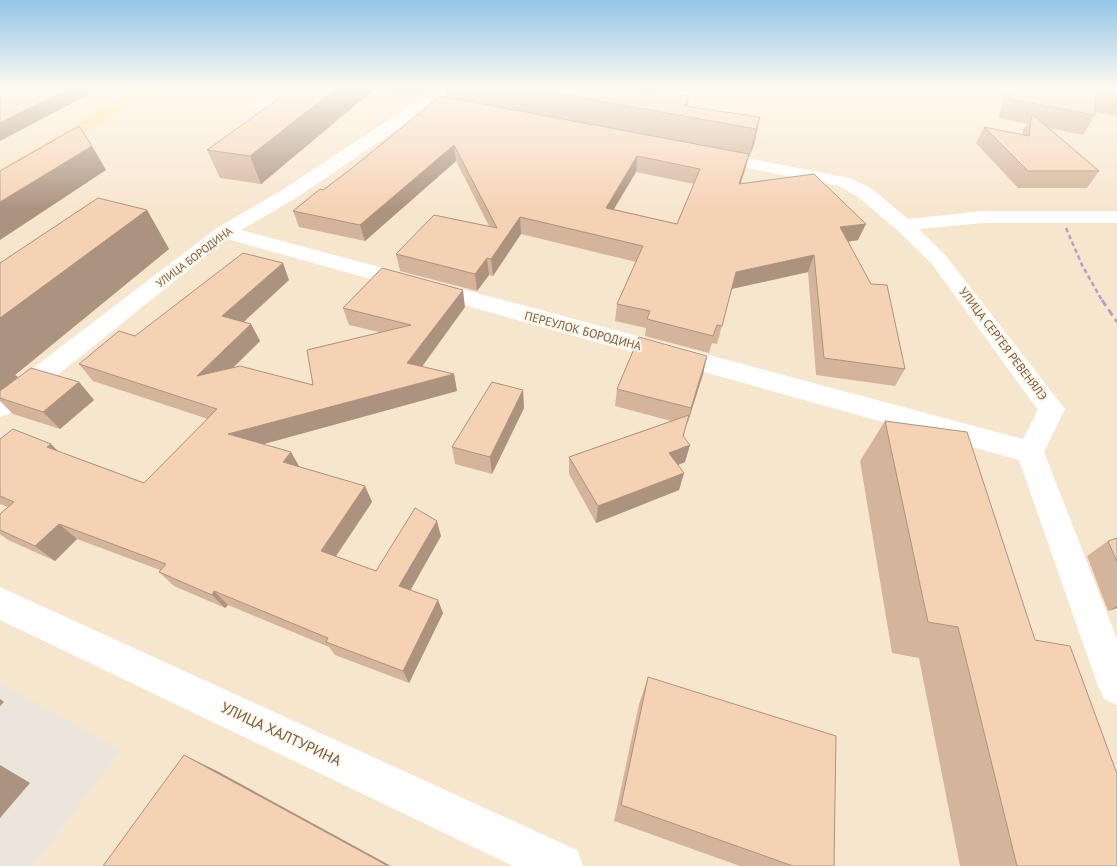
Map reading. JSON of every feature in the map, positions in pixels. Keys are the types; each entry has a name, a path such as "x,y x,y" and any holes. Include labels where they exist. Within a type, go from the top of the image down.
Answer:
{"main road":[{"path":"0,176 84,127"}],"street":[{"name":"УЛИЦА БОРОДИНА","path":"0,407 224,232 395,127"},
{"name":"УЛИЦА СЕРГЕЯ РЕВЕНЯЛЭ","path":"700,154 844,182 865,193 904,226 939,260 1052,408 1030,452"},
{"path":"904,226 928,221 984,217 1117,217"},
{"name":"ПЕРЕУЛОК БОРОДИНА","path":"224,232 1030,452"},
{"path":"1030,452 1117,686"},
{"name":"УЛИЦА ХАЛТУРИНА","path":"0,603 561,866"}],"shaded area":[{"path":"0,127 1117,127 1117,866 0,866"},
{"path":"0,683 121,750 33,866 0,866"}],"building":[{"path":"77,127 80,127 92,146 0,202 0,171"},
{"path":"239,127 286,127 250,156 207,150"},
{"path":"402,127 607,127 749,154 739,184 814,174 866,224 840,227 871,284 887,285 905,369 824,358 814,255 736,272 722,326 717,325 713,336 647,319 650,311 617,304 643,246 520,217 491,259 487,258 475,274 396,254 434,215 497,228 454,145 360,225 293,211 320,189 323,190","holes":["637,156 700,169 677,224 606,208"]},
{"path":"984,127 1029,136 1030,127 1048,127 1099,171 1028,171"},
{"path":"98,198 147,210 0,318 0,263"},
{"path":"243,253 283,263 222,316 251,324 197,376 240,366 313,385 307,350 411,325 343,308 382,268 463,290 407,363 454,374 228,434 291,452 283,462 365,486 321,551 376,571 415,508 437,521 399,586 438,600 403,671 326,642 328,638 214,591 212,595 159,572 166,564 59,524 35,546 0,530 0,514 14,502 0,496 0,439 13,429 51,444 47,447 144,483 217,409 79,364 119,331 135,336"},
{"path":"639,337 707,356 691,408 617,389"},
{"path":"31,368 79,382 43,412 0,398 0,391"},
{"path":"492,382 523,390 490,457 452,447"},
{"path":"689,415 683,436 690,445 669,453 684,473 598,506 569,457"},
{"path":"885,421 967,432 1035,640 1070,646 1117,774 1117,866 1017,866 958,627 928,622"},
{"path":"1117,538 1117,562 1108,541"},
{"path":"648,677 836,736 834,866 793,866 621,805"},
{"path":"184,755 388,866 103,866"}],"railway":[{"path":"1066,228 1082,265 1103,302"},
{"path":"1102,300 1117,322"}]}
